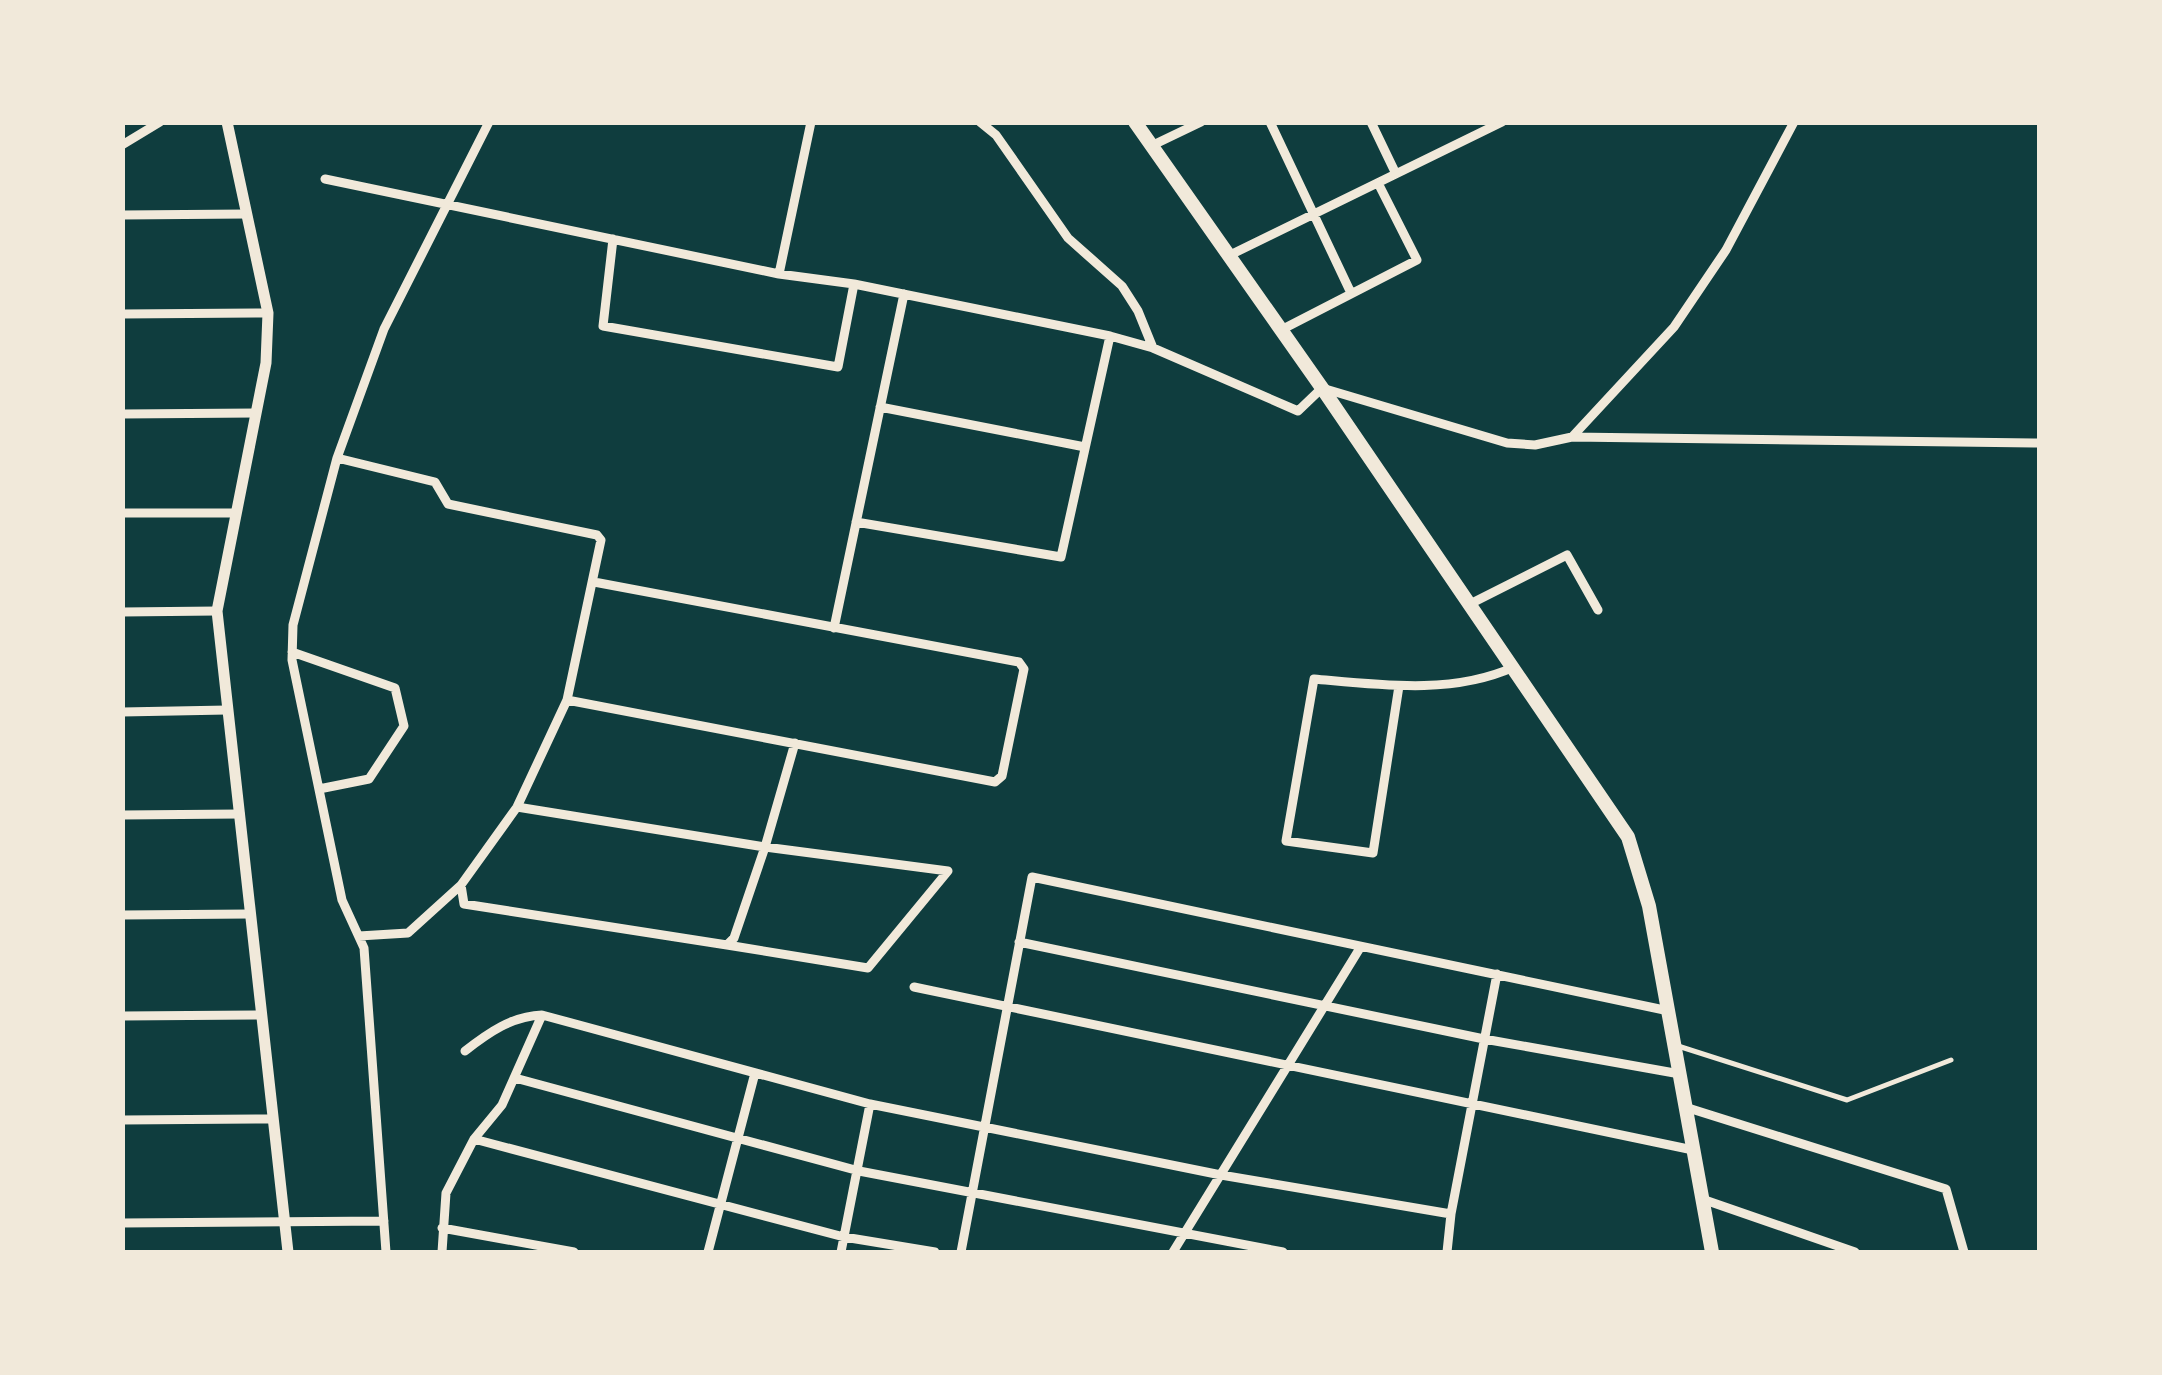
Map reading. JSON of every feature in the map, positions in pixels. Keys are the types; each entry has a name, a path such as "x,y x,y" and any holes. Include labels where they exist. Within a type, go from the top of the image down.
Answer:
{"main road":[{"path":"1135,122 1628,837 1649,906 1712,1252"}],"street":[{"path":"122,145 160,122"},
{"path":"227,122 268,313 266,363 217,611 288,1252"},
{"path":"386,1252 364,948 342,900 292,652 293,626 338,458 384,329 489,122"},
{"path":"780,274 811,122"},
{"path":"980,122 996,135 1068,238 1122,286 1138,311 1153,348"},
{"path":"1151,146 1201,122"},
{"path":"1270,122 1351,293"},
{"path":"1371,122 1396,174"},
{"path":"1469,122 1476,136"},
{"path":"1228,256 1502,122"},
{"path":"1572,437 1674,327 1726,250 1794,122"},
{"path":"325,178 780,274 854,284 1110,336 1153,348 1298,412 1322,388 1508,443 1535,445 1572,437 2040,443"},
{"path":"1281,330 1417,260 1378,183"},
{"path":"122,215 248,214"},
{"path":"613,239 603,326 838,367 854,284"},
{"path":"834,628 904,294"},
{"path":"122,314 268,313"},
{"path":"856,522 1060,557 1110,336"},
{"path":"880,408 1085,447"},
{"path":"122,414 256,413"},
{"path":"338,458 434,482 448,504 596,535 602,540 567,700 518,807 461,885 408,933 359,936"},
{"path":"122,514 234,514"},
{"path":"1470,604 1568,556 1598,610"},
{"path":"567,700 995,782 1002,776 1024,669 1018,662 594,582"},
{"path":"122,612 217,611"},
{"path":"292,652 395,688 404,726 369,779 319,789"},
{"path":"1398,686 1373,853 1286,840 1314,679 1398,686 1486,680 1514,667"},
{"path":"122,712 227,710"},
{"path":"727,945 734,938 766,847 796,744"},
{"path":"461,885 464,904 868,968 948,872 518,807"},
{"path":"122,815 240,814"},
{"path":"961,1252 1032,877 1669,1011"},
{"path":"122,916 250,914"},
{"path":"1019,942 1484,1039 1680,1074"},
{"path":"1173,1252 1360,948"},
{"path":"1447,1252 1496,974"},
{"path":"914,987 1693,1150"},
{"path":"122,1016 261,1015"},
{"path":"442,1252 446,1193 474,1139 502,1106 542,1015"},
{"path":"465,1050 523,1016 542,1015 870,1104 1221,1175 1451,1214"},
{"path":"708,1252 755,1073"},
{"path":"515,1078 859,1171 1283,1252"},
{"path":"841,1252 870,1104"},
{"path":"1685,1107 1946,1189 1964,1252"},
{"path":"122,1120 272,1119"},
{"path":"474,1139 844,1237 935,1252"},
{"path":"1702,1198 1855,1252"},
{"path":"122,1223 384,1221"},
{"path":"442,1228 574,1252"}],"lane":[{"path":"1675,1045 1847,1100 1951,1060"}]}
